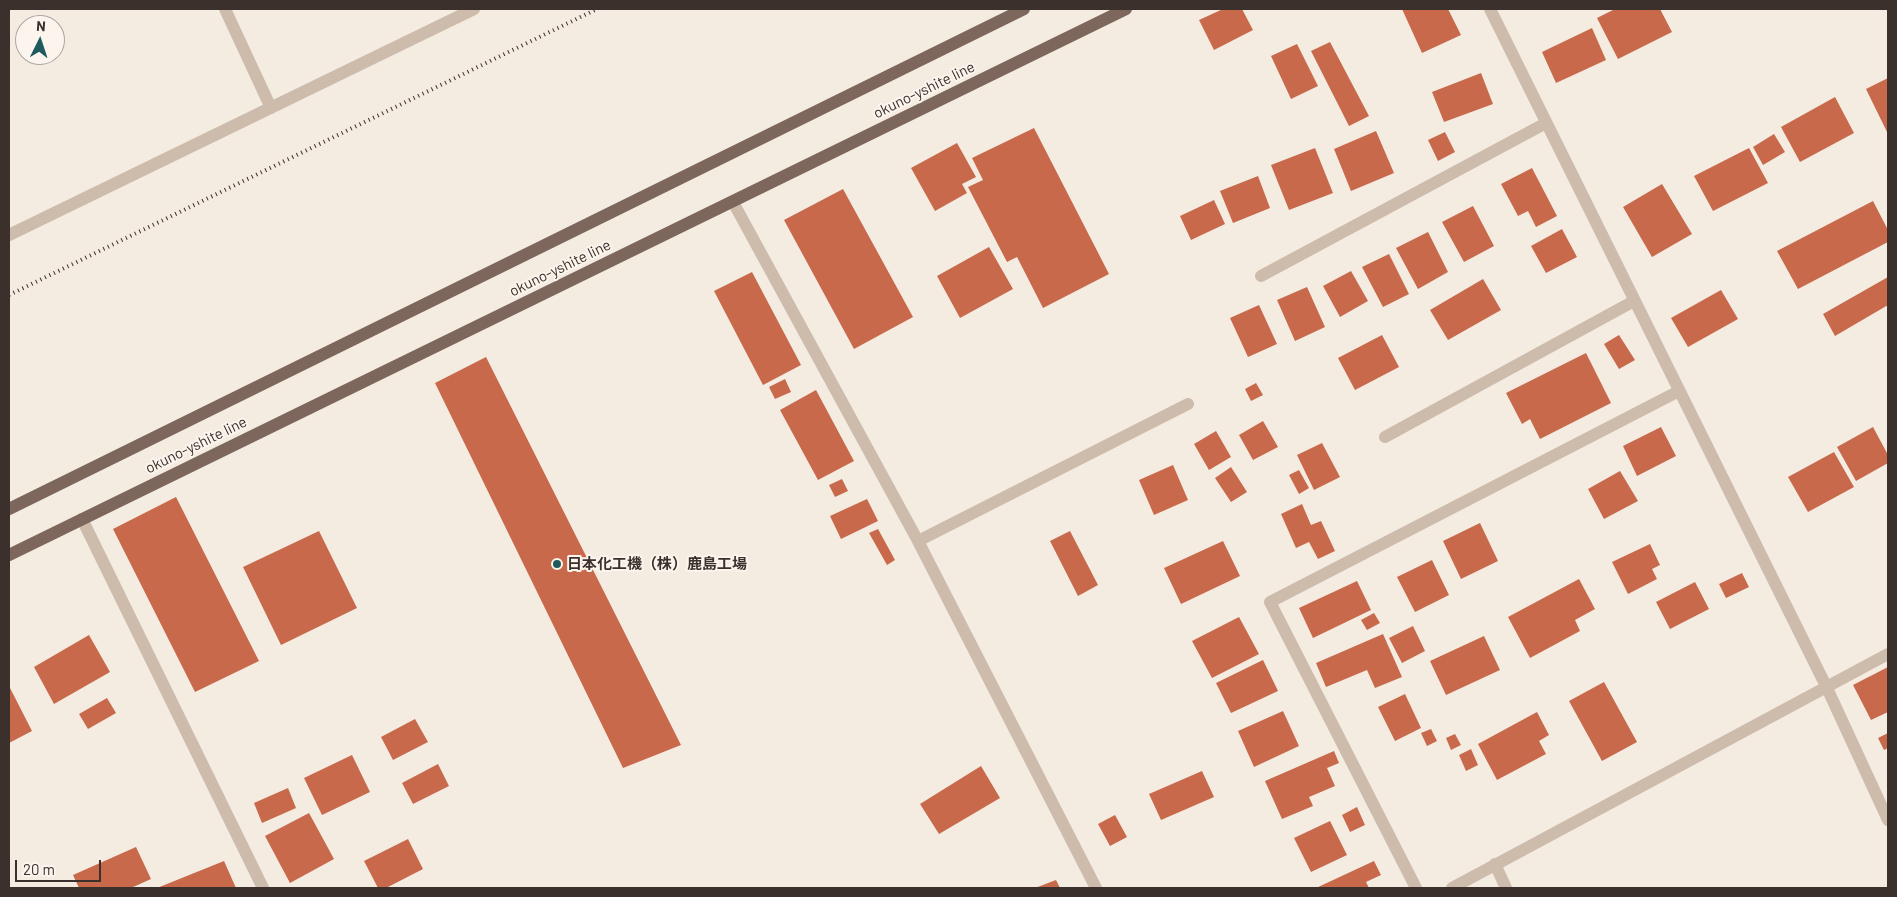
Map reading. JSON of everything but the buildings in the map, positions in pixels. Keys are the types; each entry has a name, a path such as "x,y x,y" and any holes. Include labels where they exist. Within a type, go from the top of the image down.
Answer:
{"main road":[{"name":"okuno-yshite line","path":"9,509 1024,9"},
{"name":"okuno-yshite line","path":"9,555 1126,9"}],"street":[{"path":"225,9 271,108"},
{"path":"9,235 474,9"},
{"path":"1490,9 1827,688 1888,820"},
{"path":"1261,276 1546,123"},
{"path":"733,202 918,541 1096,888"},
{"path":"1385,438 1634,301"},
{"path":"1416,888 1270,602 1679,391"},
{"path":"918,541 1188,404"},
{"path":"82,519 263,888"},
{"path":"1452,888 1888,654"},
{"path":"1495,864 1506,888"}],"railway":[{"path":"9,295 597,9"}],"place":[{"name":"日本化工機（株）鹿島工場","path":"557,564"}]}
